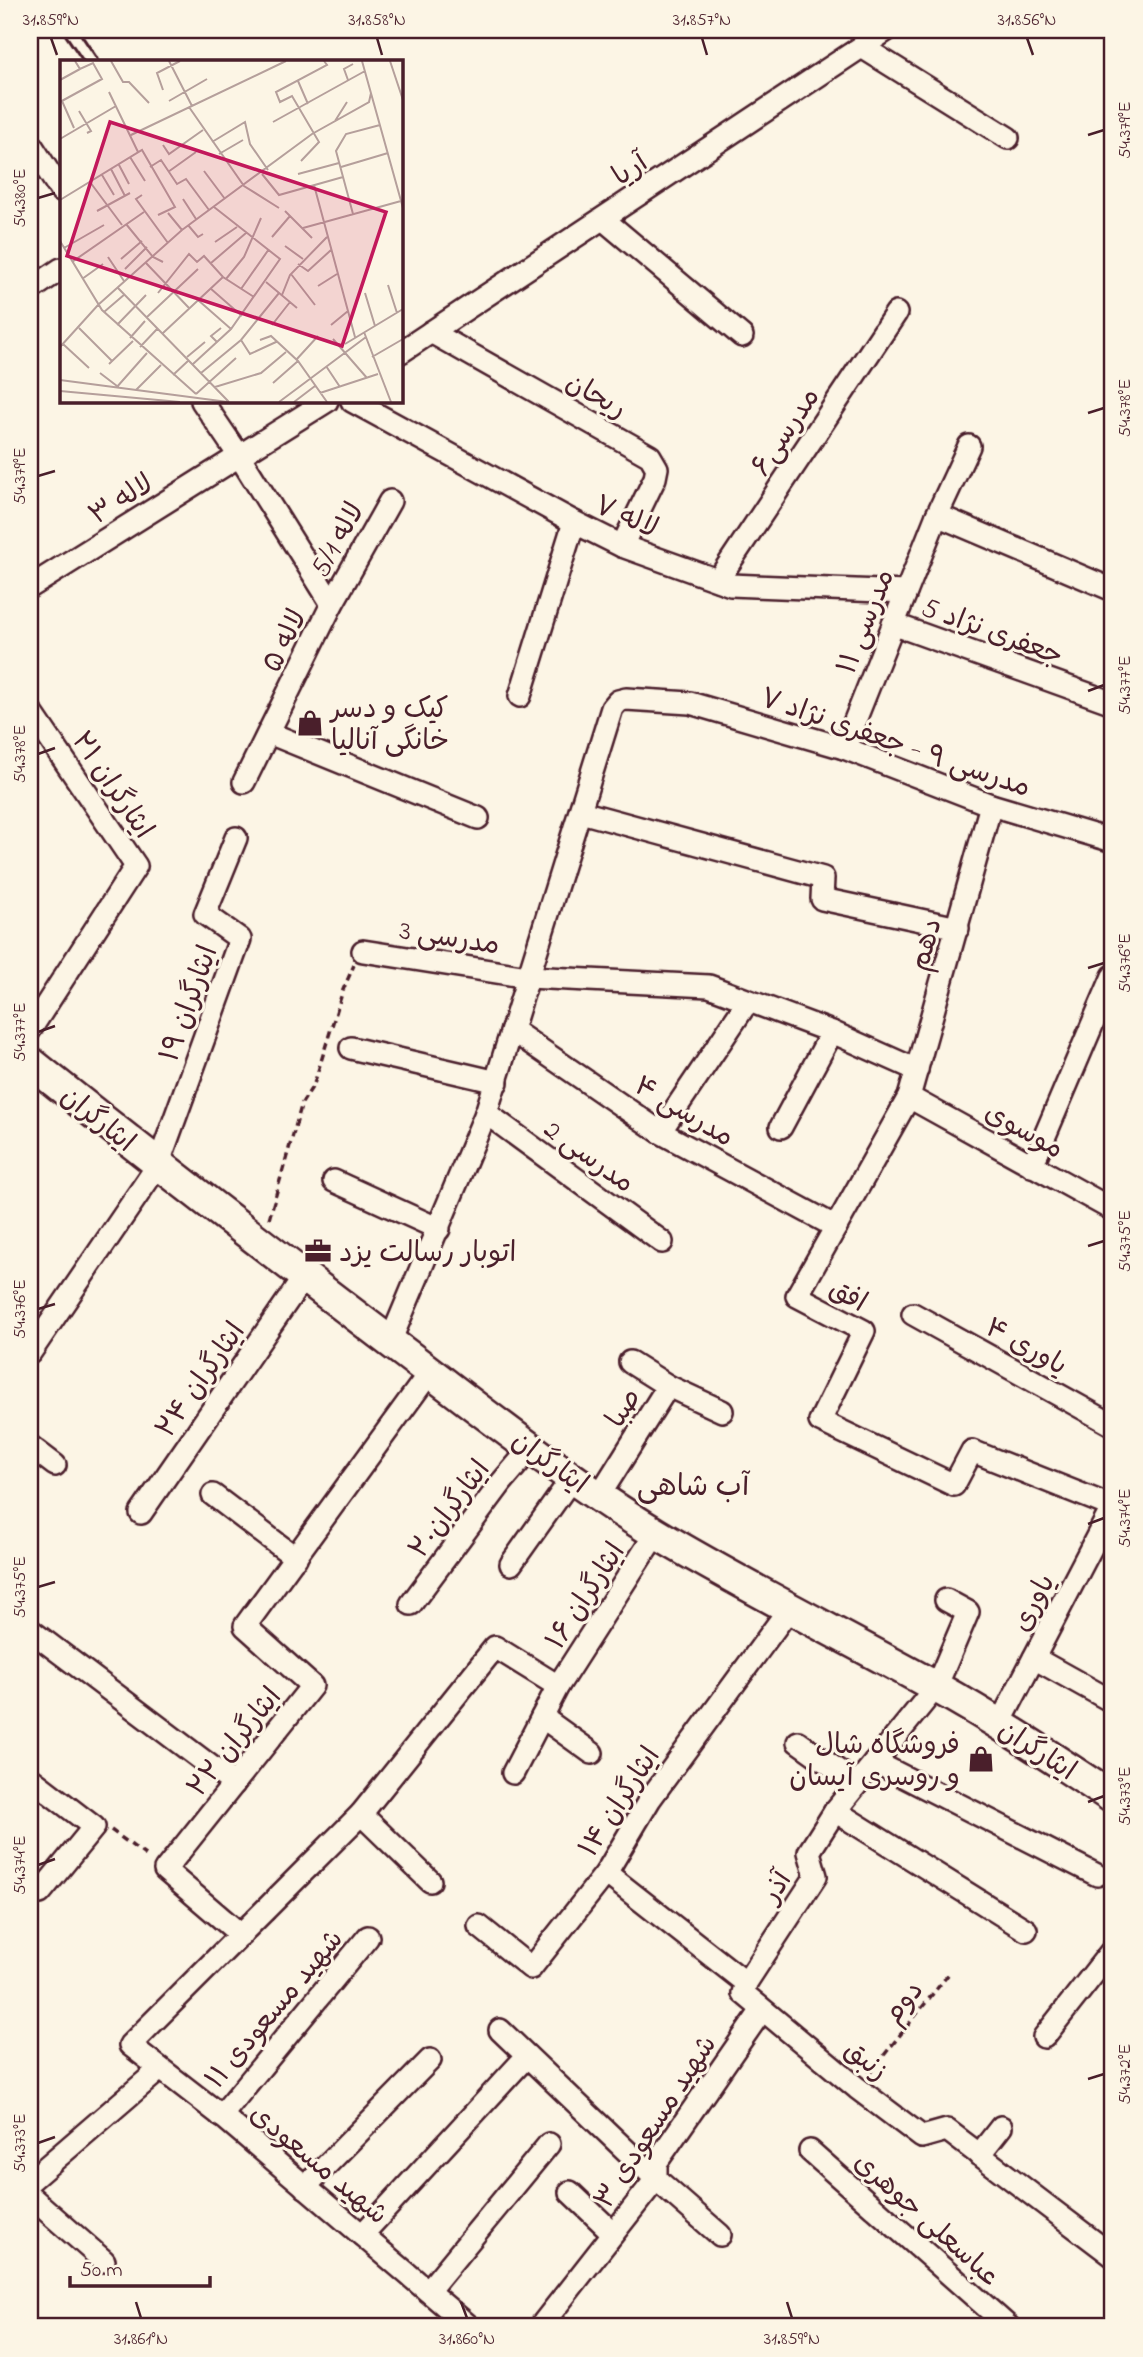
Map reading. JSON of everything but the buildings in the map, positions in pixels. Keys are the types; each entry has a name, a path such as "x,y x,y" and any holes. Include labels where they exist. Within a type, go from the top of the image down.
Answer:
{"main road":[{"name":"ایثارگران","path":"30,1062 303,1277 572,1478 656,1533 789,1609 1000,1723 1113,1798"}],"street":[{"name":"آریا","path":"402,351 887,30"},
{"path":"862,47 1008,138"},
{"path":"30,143 60,189"},
{"path":"603,219 742,337"},
{"path":"30,290 60,270"},
{"name":"مدرسی۶","path":"718,580 897,313"},
{"name":"ریحان","path":"431,332 650,456 657,468 655,478 622,546"},
{"name":"لاله ۵","path":"203,402 332,604 244,782"},
{"path":"240,457 325,402"},
{"name":"لاله ۷","path":"354,402 622,546 731,585 906,592"},
{"name":"مدرسی ۱۱","path":"844,748 937,515 969,446"},
{"name":"لاله ۳","path":"30,587 240,457"},
{"name":"لاله 5/1","path":"332,604 390,501"},
{"path":"937,515 1113,590"},
{"path":"520,696 574,522"},
{"name":"جعفری نژاد 5","path":"894,624 1113,703"},
{"name":"مدرسی ۹ - جعفری نژاد ۷","path":"581,812 612,708 618,701 626,699 690,704 844,748 991,805 1113,841"},
{"name":"ایثارگران ۲۱","path":"30,710 136,866 30,1030"},
{"path":"269,733 478,818"},
{"name":"دهم","path":"909,1097 991,805"},
{"path":"390,1342 486,1113 581,812 823,878 822,899 958,928"},
{"name":"ایثارگران ۱‍۹","path":"158,1165 240,939 205,914 236,838"},
{"name":"مدرسی 3","path":"363,951 528,977 709,986 832,1032 917,1070"},
{"path":"1032,1166 1113,976"},
{"path":"660,1132 748,1001"},
{"name":"مدرسی ۴","path":"512,1031 660,1132 836,1227"},
{"path":"781,1127 832,1032"},
{"path":"351,1048 497,1082"},
{"name":"موسوی","path":"909,1097 1113,1210"},
{"name":"افق","path":"909,1097 797,1296 864,1331 820,1420 954,1485 972,1451 1113,1506"},
{"name":"مدرسی 2","path":"486,1113 662,1242"},
{"path":"30,1353 158,1165"},
{"path":"334,1181 439,1229"},
{"name":"ایثارگران ۲۴","path":"141,1513 303,1277"},
{"name":"یاوری ۴","path":"913,1314 1113,1425"},
{"name":"صبا","path":"599,1496 668,1386 631,1362"},
{"name":"ایثارگران ۲۲","path":"165,1870 313,1686 245,1626 429,1372"},
{"path":"668,1386 722,1411"},
{"path":"30,1446 55,1465"},
{"name":"۲۰ایثارگران","path":"411,1604 502,1482 531,1448"},
{"path":"511,1564 572,1478"},
{"path":"213,1495 296,1558"},
{"name":"یاوری","path":"1000,1723 1113,1506"},
{"name":"ایثارگران ۱۶","path":"513,1773 558,1686 656,1533"},
{"name":"آذر","path":"746,1983 816,1875 808,1852 835,1811 936,1687 968,1612 946,1600"},
{"name":"ایثارگران ۱۴","path":"479,1926 531,1968 606,1873 650,1799 789,1609"},
{"path":"30,1630 234,1784"},
{"path":"165,1870 241,1936 361,1814 495,1647 558,1686"},
{"path":"1034,1658 1113,1702"},
{"path":"542,1717 592,1753"},
{"path":"798,1742 857,1784"},
{"path":"875,1762 1097,1875"},
{"path":"30,1778 94,1827 40,1894"},
{"path":"835,1811 1026,1930"},
{"path":"361,1814 430,1881"},
{"name":"زنبق","path":"606,1873 746,1983 743,1993 857,2088 922,2137 947,2130 1113,2256"},
{"name":"شهید مسعودی","path":"241,1936 130,2045 221,2116 470,2327"},
{"name":"شهید مسعودی ۱۱","path":"221,2116 368,1937"},
{"path":"1044,2037 1113,1950"},
{"name":"شهید مسعودی ۳","path":"540,2327 656,2179 656,2162 762,2010"},
{"path":"500,2030 656,2179 720,2235"},
{"path":"362,2235 527,2056"},
{"path":"305,2187 430,2060"},
{"path":"34,2168 160,2069"},
{"path":"979,2155 1001,2127"},
{"path":"428,2291 549,2144"},
{"name":"عباسعلی جوهری","path":"810,2151 1009,2327"},
{"path":"570,2193 613,2233"},
{"path":"30,2196 104,2261"}],"lane":[{"path":"70,30 90,60"}],"path":[{"path":"261,1244 302,1103 314,1084 343,990 363,951"},
{"path":"94,1827 113,1830 165,1870"},
{"name":"دوم","path":"857,2088 951,1972"}],"place":[{"name":"کیک و دسر خانگی آنالیا","path":"310,723"},
{"name":"اتوبار رسالت یزد","path":"318,1251"},
{"name":"فروشگاه شال و روسری آیسان","path":"981,1759"}],"district":[{"name":"آب شاهی","path":"693,1485"}]}
